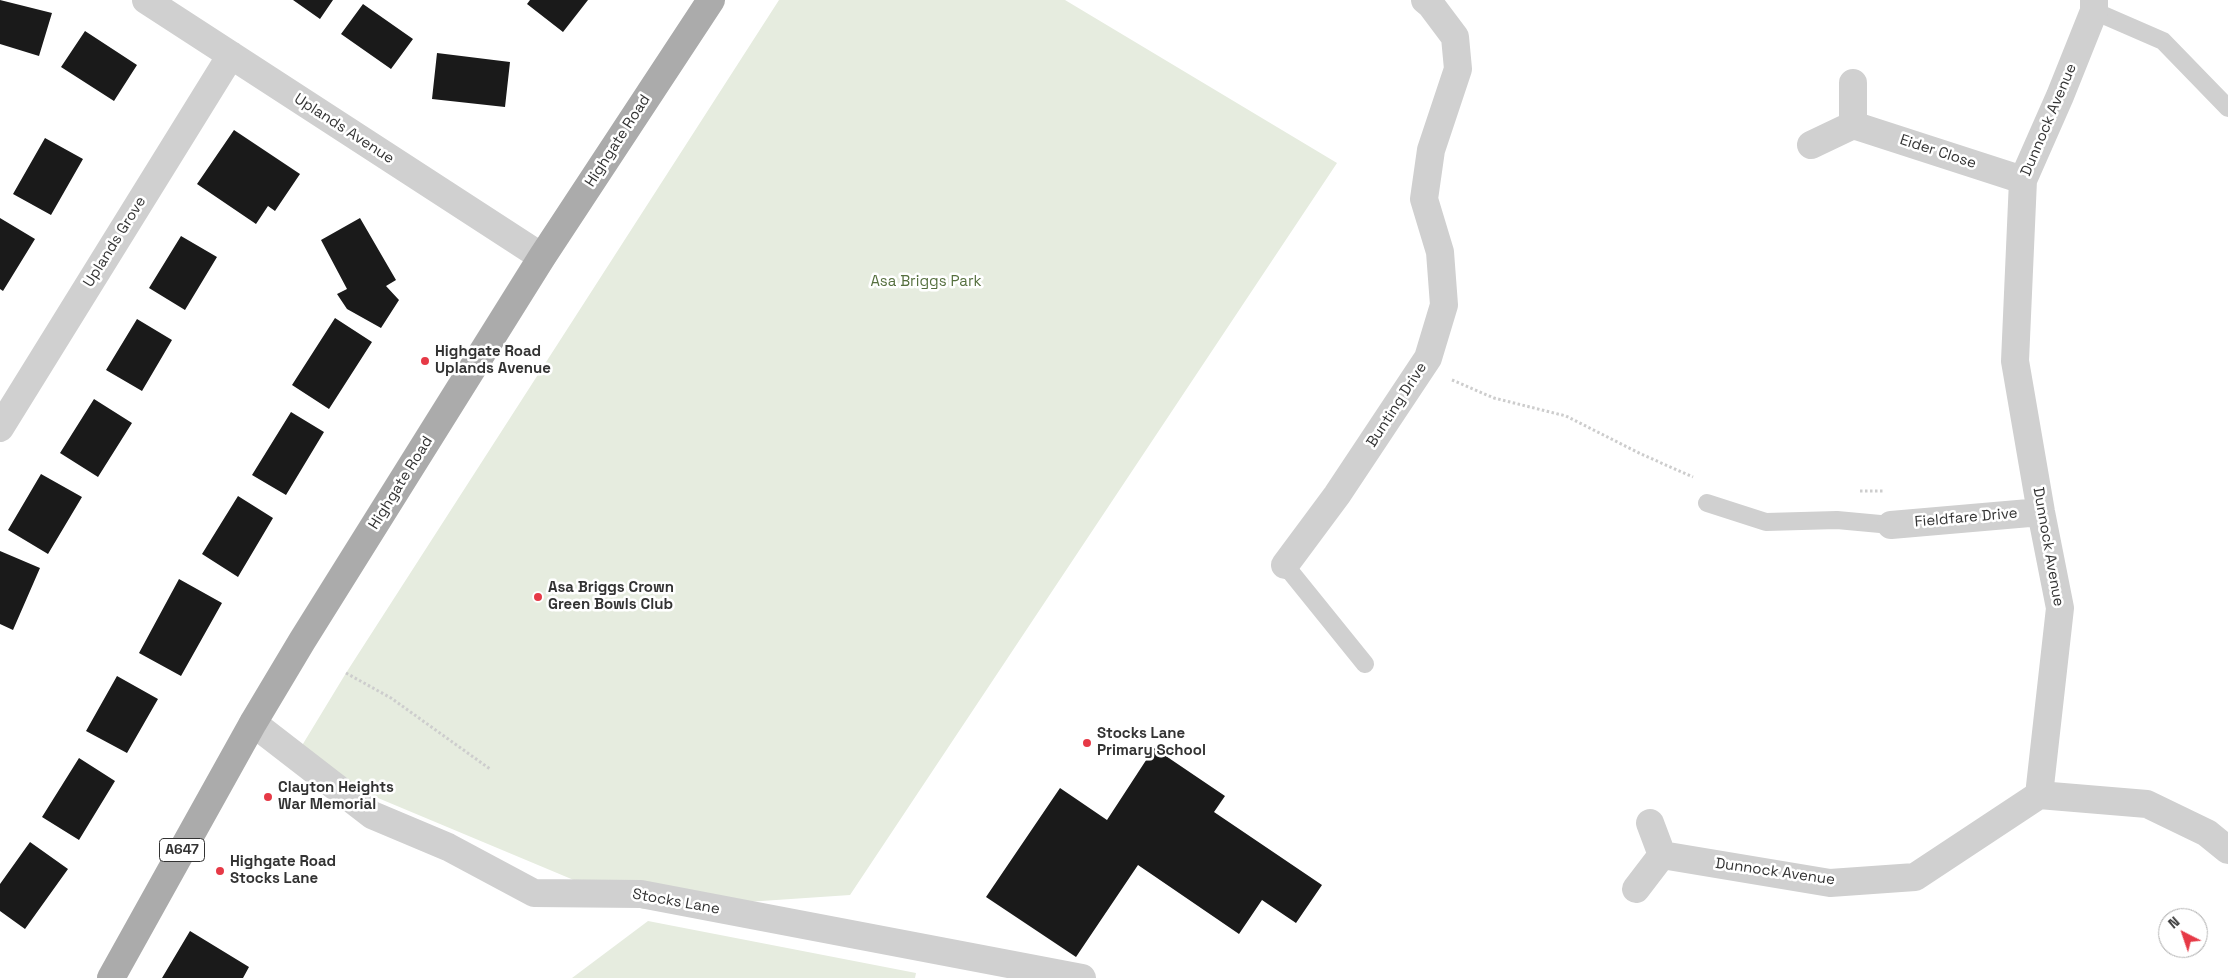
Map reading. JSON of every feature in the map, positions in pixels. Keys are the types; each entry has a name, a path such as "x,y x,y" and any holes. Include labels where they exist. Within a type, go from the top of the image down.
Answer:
{"main road":[{"name":"Highgate Road","path":"111,978 253,723 542,257 711,0"}],"street":[{"name":"Uplands Avenue","path":"146,0 542,257"},
{"name":"Bunting Drive","path":"1285,566 1337,495 1428,358 1444,305 1440,252 1424,199 1431,150 1458,69 1455,37 1431,5 1425,0"},
{"name":"Dunnock Avenue","path":"1662,854 1830,883 1915,877 2039,795 2060,608 2015,361 2023,180 2094,6"},
{"name":"Uplands Grove","path":"0,428 231,55"},
{"path":"1811,145 1853,125 1853,83"},
{"name":"Eider Close","path":"1853,125 2023,180"},
{"name":"Fieldfare Drive","path":"1892,525 2041,512"},
{"name":"Stocks Lane","path":"253,723 372,814 448,848 534,893 641,894 1082,978"},
{"path":"2039,795 2147,804 2207,832 2228,850"},
{"path":"1636,888 1662,854 1650,823"}],"lane":[{"path":"2094,6 2163,41 2228,108"},
{"path":"1706,503 1766,522 1837,520 1892,525"},
{"path":"1285,566 1365,664"}],"path":[{"path":"1421,368 1494,398 1566,416 1641,454 1701,481"},
{"path":"1857,492 1875,490 1896,493 1892,525"},
{"path":"346,673 391,698 490,769"}],"green space":[{"name":"Asa Briggs Park","path":"779,0 1065,0 1337,163 850,895 643,909 292,762 346,673"},
{"path":"648,921 916,973 915,978 572,978"}],"building":[{"path":"0,0 52,13 39,56 0,44"},
{"path":"293,0 333,0 320,19"},
{"path":"530,0 588,0 563,32 527,4"},
{"path":"363,4 413,39 391,69 341,34"},
{"path":"85,31 137,65 114,101 61,67"},
{"path":"437,53 510,62 505,107 432,99"},
{"path":"234,130 300,174 275,211 268,206 256,224 197,184"},
{"path":"45,138 83,159 51,215 13,194"},
{"path":"0,218 35,239 3,291 0,289"},
{"path":"360,218 396,280 386,286 399,300 381,328 347,309 337,294 347,289 321,240"},
{"path":"181,236 217,257 185,310 149,288"},
{"path":"335,318 372,342 329,409 292,385"},
{"path":"137,319 172,340 142,391 106,370"},
{"path":"94,399 132,423 98,477 60,453"},
{"path":"291,412 324,432 286,495 252,475"},
{"path":"41,474 82,497 48,554 8,530"},
{"path":"238,496 273,518 238,577 202,554"},
{"path":"0,551 40,568 13,630 0,624"},
{"path":"179,579 222,603 181,676 139,653"},
{"path":"117,676 158,699 127,753 86,731"},
{"path":"1154,748 1225,796 1214,812 1322,885 1296,923 1262,900 1239,934 1138,865 1076,957 986,897 1060,788 1107,820"},
{"path":"79,758 115,781 79,840 42,817"},
{"path":"30,842 68,869 25,929 0,911 0,884"},
{"path":"190,931 249,967 243,978 162,978"}],"place":[{"name":"Highgate Road Uplands Avenue","path":"425,361"},
{"name":"Asa Briggs Crown Green Bowls Club","path":"538,597"},
{"name":"Stocks Lane Primary School","path":"1087,743"},
{"name":"Clayton Heights War Memorial","path":"268,797"},
{"name":"Highgate Road Stocks Lane","path":"220,871"}]}
